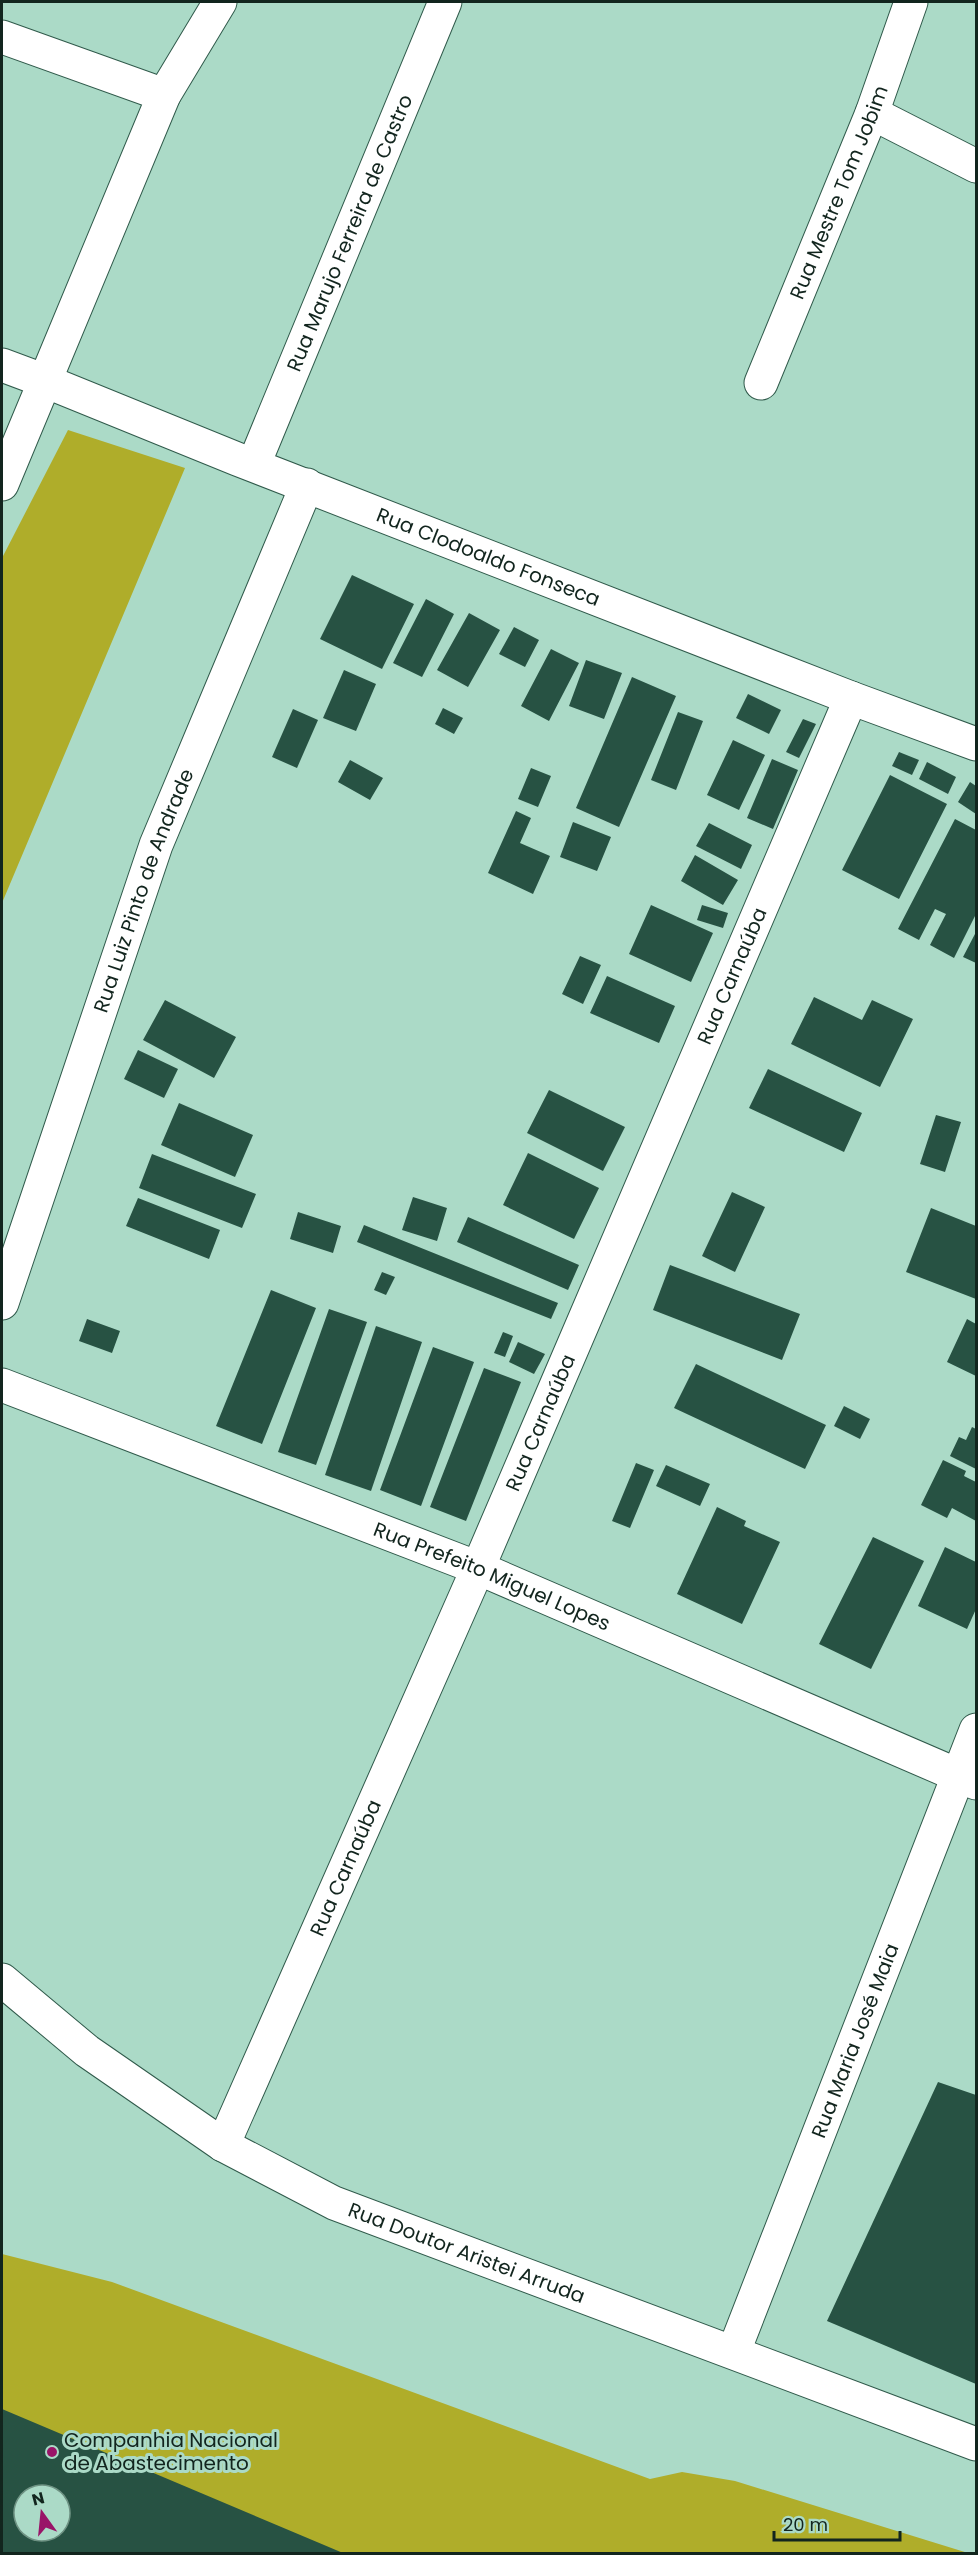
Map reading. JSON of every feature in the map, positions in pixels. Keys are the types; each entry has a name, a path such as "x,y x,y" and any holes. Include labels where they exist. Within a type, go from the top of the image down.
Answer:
{"street":[{"path":"2,484 164,95 220,2"},
{"name":"Rua Marujo Ferreira de Castro","path":"254,464 445,2"},
{"name":"Rua Mestre Tom Jobim","path":"761,383 872,113 911,2"},
{"path":"2,37 164,95"},
{"path":"872,113 976,166"},
{"name":"Rua Clodoaldo Fonseca","path":"2,365 851,699 976,744"},
{"name":"Rua Luiz Pinto de Andrade","path":"2,1303 156,845 307,485"},
{"name":"Rua Carnaúba","path":"223,2145 478,1568 851,699"},
{"name":"Rua Prefeito Miguel Lopes","path":"2,1385 478,1568 967,1779"},
{"name":"Rua Maria José Maia","path":"734,2351 967,1779 976,1730"},
{"name":"Rua Doutor Aristei Arruda","path":"2,1980 87,2051 223,2145 333,2204 734,2351 976,2444"}],"shaded area":[{"path":"68,430 185,468 2,903 2,558"},
{"path":"2,2254 112,2282 650,2479 682,2472 735,2481 968,2553 2,2553"}],"building":[{"path":"352,575 414,604 382,669 320,639"},
{"path":"426,599 454,614 422,677 393,663"},
{"path":"469,613 500,630 468,687 437,670"},
{"path":"514,627 539,640 525,667 499,654"},
{"path":"551,649 579,663 549,721 521,706"},
{"path":"586,660 622,673 604,719 569,706"},
{"path":"344,670 376,684 356,731 323,718"},
{"path":"632,677 676,696 619,827 576,808"},
{"path":"748,694 781,710 769,734 736,718"},
{"path":"443,708 463,718 454,734 435,724"},
{"path":"293,709 318,720 297,768 272,757"},
{"path":"678,712 703,721 676,790 651,780"},
{"path":"803,719 816,724 799,758 786,752"},
{"path":"733,740 765,755 739,810 707,795"},
{"path":"899,752 919,760 912,775 892,766"},
{"path":"772,759 798,770 773,829 747,818"},
{"path":"350,760 383,778 370,800 338,782"},
{"path":"927,762 956,777 948,794 919,779"},
{"path":"531,768 551,776 538,807 518,799"},
{"path":"890,775 947,804 899,899 842,870"},
{"path":"970,782 976,786 976,814 958,802"},
{"path":"516,811 531,818 520,843 550,856 533,894 488,873"},
{"path":"955,819 976,830 976,914 954,958 930,945 946,914 935,909 919,940 898,929"},
{"path":"573,822 611,837 597,871 560,857"},
{"path":"709,823 752,845 741,869 696,846"},
{"path":"695,855 738,880 723,905 681,881"},
{"path":"651,905 713,933 691,982 629,954"},
{"path":"702,905 728,913 723,928 697,920"},
{"path":"976,932 976,963 963,957"},
{"path":"580,956 601,965 583,1004 562,994"},
{"path":"607,976 675,1006 659,1043 590,1013"},
{"path":"814,997 862,1020 872,1000 913,1019 880,1087 791,1044"},
{"path":"165,1000 236,1037 214,1078 143,1040"},
{"path":"138,1050 178,1069 164,1098 124,1079"},
{"path":"768,1069 862,1113 844,1152 749,1108"},
{"path":"549,1090 625,1127 603,1171 527,1133"},
{"path":"179,1103 253,1135 235,1177 161,1145"},
{"path":"936,1115 961,1122 945,1172 920,1164"},
{"path":"528,1153 599,1188 574,1239 503,1205"},
{"path":"152,1154 256,1194 242,1228 139,1188"},
{"path":"732,1192 765,1207 735,1272 702,1256"},
{"path":"413,1197 447,1208 437,1241 402,1230"},
{"path":"138,1198 220,1230 209,1259 126,1226"},
{"path":"931,1208 976,1226 976,1299 906,1272"},
{"path":"298,1212 341,1226 333,1253 290,1239"},
{"path":"468,1217 579,1265 568,1290 457,1242"},
{"path":"364,1225 558,1303 551,1319 357,1242"},
{"path":"670,1265 800,1314 782,1360 653,1310"},
{"path":"382,1272 395,1277 386,1295 374,1290"},
{"path":"271,1290 316,1308 262,1444 216,1426"},
{"path":"329,1309 367,1322 316,1465 278,1452"},
{"path":"87,1319 120,1331 112,1353 79,1341"},
{"path":"967,1319 976,1324 976,1376 947,1362"},
{"path":"376,1326 422,1342 371,1491 325,1475"},
{"path":"503,1332 513,1336 505,1357 494,1353"},
{"path":"518,1342 545,1354 534,1374 509,1362"},
{"path":"433,1347 474,1362 421,1506 380,1490"},
{"path":"696,1364 826,1425 805,1469 674,1408"},
{"path":"484,1368 521,1382 466,1521 430,1507"},
{"path":"844,1406 870,1419 860,1439 834,1426"},
{"path":"972,1427 976,1429 976,1469 950,1456 959,1437 966,1440"},
{"path":"943,1460 966,1471 964,1476 976,1482 976,1521 952,1508 947,1518 921,1505"},
{"path":"636,1463 654,1470 630,1528 612,1521"},
{"path":"666,1465 710,1484 700,1506 656,1486"},
{"path":"717,1507 746,1521 744,1526 780,1542 742,1624 677,1594"},
{"path":"873,1537 924,1561 871,1669 819,1644"},
{"path":"945,1547 976,1562 976,1609 967,1629 918,1606"},
{"path":"938,2082 976,2095 976,2384 827,2321"},
{"name":"Companhia Nacional de Abastecimento","path":"2,2409 343,2553 2,2554"}],"place":[{"name":"Companhia Nacional de Abastecimento","path":"52,2452"}]}
